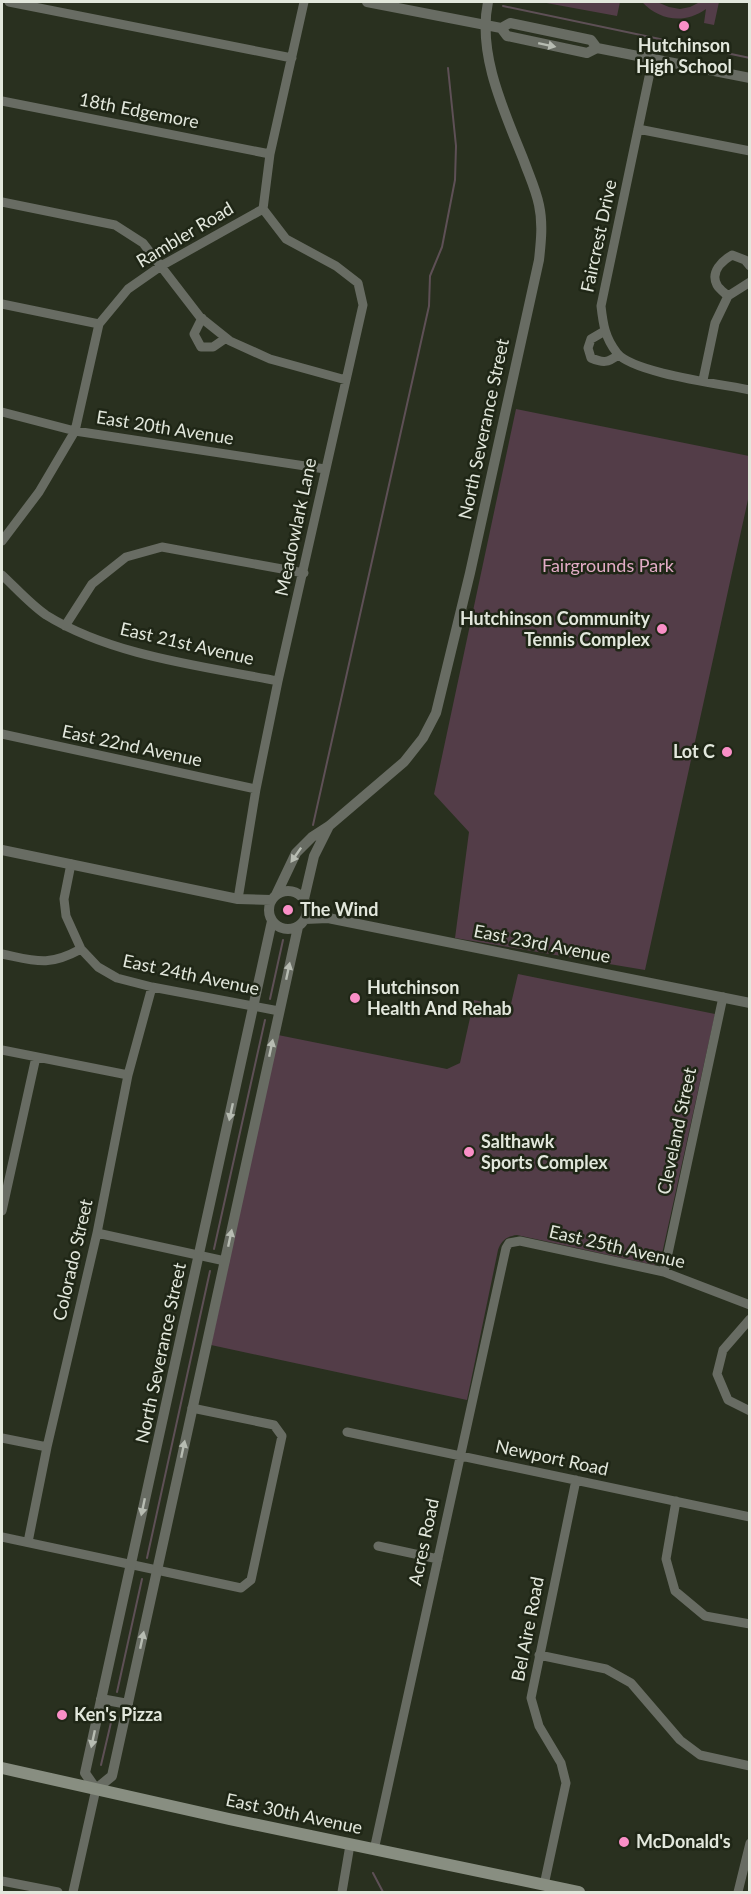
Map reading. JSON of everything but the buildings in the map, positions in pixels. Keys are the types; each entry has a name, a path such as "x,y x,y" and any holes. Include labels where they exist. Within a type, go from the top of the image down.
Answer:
{"main road":[{"name":"East 30th Avenue","path":"2,1768 579,1893"}],"street":[{"path":"9,2 292,58"},
{"name":"Rambler Road","path":"2,541 39,492 75,431 99,324 128,290 161,266 263,209 270,154 304,2"},
{"path":"373,2 501,28 507,36 587,53 597,48 750,78"},
{"name":"North Severance Street","path":"274,897 296,853 312,837 329,826 404,762 423,738 436,713 470,573 539,260 541,239 539,206 501,103 488,49 486,25 488,2"},
{"name":"Faircrest Drive","path":"603,332 601,306 653,58"},
{"name":"18th Edgemore","path":"2,101 270,154"},
{"path":"638,129 750,152"},
{"path":"2,202 115,225 143,243 202,318 226,338 270,359 346,380"},
{"name":"Meadowlark Lane","path":"238,899 256,789 278,681 363,305 358,283 336,266 286,238 263,209"},
{"path":"728,296 717,285 715,275 721,261 732,255 745,260 750,266"},
{"path":"703,380 715,323 728,296 750,282"},
{"path":"2,304 99,324"},
{"path":"202,318 194,334 201,347 213,347 226,338"},
{"path":"618,355 611,361 603,362 591,358 588,348 591,339 603,332 618,355 638,367 750,390"},
{"name":"East 20th Avenue","path":"2,412 75,431 325,469"},
{"path":"65,626 93,584 117,564 126,557 162,547 304,573"},
{"name":"East 21st Avenue","path":"2,575 43,613 65,626 122,649 278,681"},
{"name":"East 22nd Avenue","path":"2,734 256,789"},
{"name":"North Severance Street","path":"305,901 314,856 329,826"},
{"path":"2,850 238,899 274,897 291,891 305,901 307,911 279,1011 112,1776 96,1789 73,1893"},
{"path":"2,954 51,962 68,957 81,949 66,916 64,899 70,864"},
{"path":"270,917 274,897"},
{"path":"238,899 270,917 276,926 287,930 302,923"},
{"name":"East 23rd Avenue","path":"305,901 328,918"},
{"name":"North Severance Street","path":"96,1789 85,1773 254,1006 270,917"},
{"name":"East 23rd Avenue","path":"302,923 328,918 750,1003"},
{"name":"East 24th Avenue","path":"81,949 91,961 117,978 152,987 279,1011"},
{"name":"Colorado Street","path":"28,1542 47,1447 97,1233 128,1075 152,987"},
{"name":"Cleveland Street","path":"664,1272 723,998"},
{"path":"2,1050 128,1075"},
{"path":"2,1211 36,1057"},
{"path":"97,1233 225,1261"},
{"name":"East 25th Avenue","path":"509,1243 520,1241 664,1272 750,1305"},
{"name":"Acres Road","path":"374,1850 501,1266 509,1243"},
{"path":"750,1318 723,1350 717,1374 729,1400 750,1411"},
{"path":"2,1537 242,1588 251,1580 282,1436 274,1425 192,1408"},
{"name":"Newport Road","path":"347,1432 750,1517"},
{"path":"2,1438 47,1447"},
{"name":"Bel Aire Road","path":"544,1885 566,1783 561,1763 539,1726 531,1698 576,1480"},
{"path":"676,1502 666,1559 675,1591 705,1616 750,1624"},
{"path":"378,1546 438,1559"},
{"path":"539,1655 606,1669 631,1683 680,1740 700,1755 750,1766"},
{"path":"101,1699 128,1704"},
{"path":"738,1893 750,1843"},
{"path":"342,1893 350,1845"},
{"path":"2,1881 58,1893"}],"green space":[{"path":"541,2 620,2 617,16"},
{"path":"642,2 657,2 680,9 700,2 719,2 714,25 704,23 706,9 690,17 673,18 657,13"},
{"name":"Fairgrounds Park","path":"516,409 749,456 749,495 645,970 455,938 469,832 434,794"},
{"name":"Salthawk Sports Complex","path":"518,974 715,1014 660,1263 654,1265 517,1235 510,1236 498,1250 467,1400 211,1345 278,1035 447,1069 460,1063 474,1000 510,1008"}],"waterway":[{"path":"503,6 750,58"},
{"path":"313,825 429,306 430,276 442,247 455,180 456,146 448,68"},
{"path":"270,999 283,940"},
{"path":"214,1249 265,1020"},
{"path":"147,1558 210,1271"},
{"path":"117,1692 142,1579"},
{"path":"101,1765 113,1714"},
{"path":"373,1873 383,1892"}],"place":[{"name":"Hutchinson High School","path":"684,26"},
{"name":"Hutchinson Community Tennis Complex","path":"662,629"},
{"name":"Lot C","path":"727,752"},
{"name":"The Wind","path":"288,910"},
{"name":"Hutchinson Health And Rehab","path":"355,998"},
{"name":"Salthawk Sports Complex","path":"469,1152"},
{"name":"Ken's Pizza","path":"62,1715"},
{"name":"McDonald's","path":"624,1842"}]}
